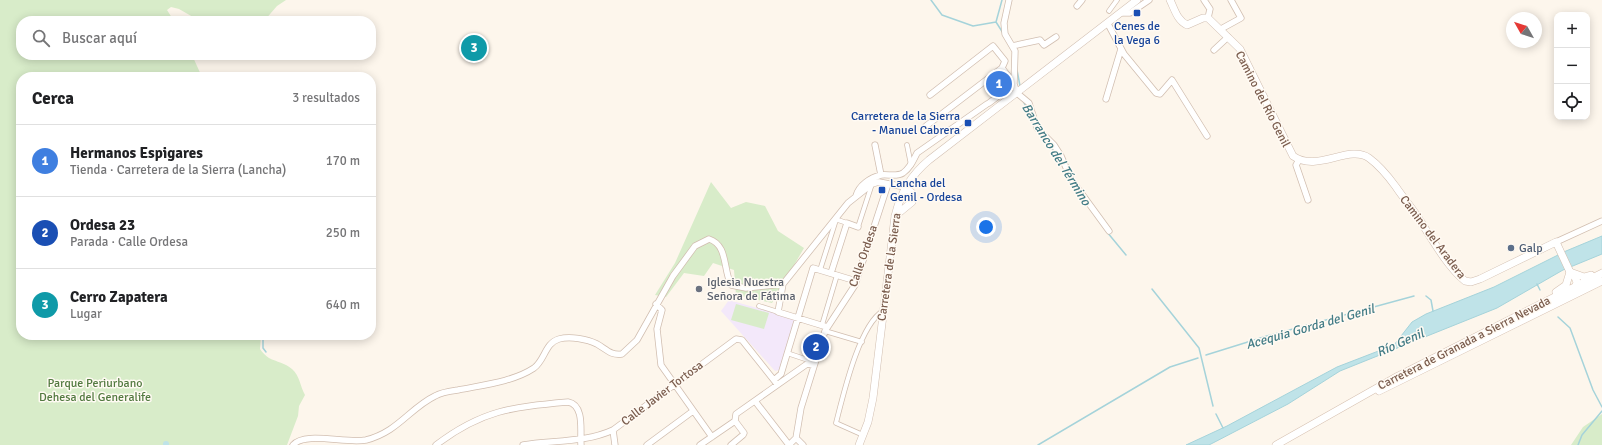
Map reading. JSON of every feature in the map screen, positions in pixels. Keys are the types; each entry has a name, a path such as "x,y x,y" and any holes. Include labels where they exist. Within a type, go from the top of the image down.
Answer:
{"street":[{"path":"1009,0 1004,23 1006,34 1015,51 1014,84"},
{"path":"1077,6 1082,0"},
{"path":"1109,11 1117,0"},
{"path":"1123,13 1130,13 1149,0"},
{"path":"1170,0 1179,19 1187,25 1203,18 1208,18 1210,9 1204,0"},
{"path":"1221,29 1241,18 1231,0"},
{"name":"Carretera de la Sierra","path":"859,445 864,436 873,398 895,216 905,187 916,170 1123,13 1135,1"},
{"name":"Camino del Río Genil","path":"1208,18 1240,49 1273,112 1289,150 1299,160 1305,162 1325,160 1356,153 1362,154"},
{"path":"1108,24 1121,49 1156,93 1160,94 1172,80 1206,136"},
{"path":"1012,46 1040,40 1044,45 1056,37"},
{"name":"Camino del Río Genil","path":"1214,50 1228,37"},
{"path":"926,126 1002,68 1005,61 993,46 930,95"},
{"path":"1106,99 1121,49"},
{"path":"1002,68 1014,84 1017,93 1029,103 1037,128 1054,145 1061,156 1071,179 1108,232"},
{"path":"856,196 858,189 862,185 881,175 902,174 911,165 917,153 988,104 1014,84"},
{"path":"875,145 881,175"},
{"path":"907,145 911,165"},
{"name":"Camino del Aradera","path":"1362,154 1381,168 1421,221 1426,232 1460,277 1465,281 1471,282 1557,245 1602,220"},
{"name":"Camino del Río Genil","path":"1299,160 1296,165 1308,200"},
{"path":"778,312 783,284 856,196 872,184 879,182 905,187 912,193 912,202 895,216"},
{"path":"836,219 858,227 872,184"},
{"name":"Calle Ordesa","path":"796,438 801,408 825,327 856,281 888,184"},
{"path":"820,270 836,219"},
{"path":"831,274 847,223"},
{"path":"293,445 305,438 357,441 384,433 435,396 495,382 526,372 539,364 549,345 557,340 571,338 585,340 598,345 609,352 622,354 637,340 673,276 695,246 709,239 716,241 724,252 727,276 731,284 746,288 783,284"},
{"path":"1557,245 1571,275 1573,285 1581,288 1602,279"},
{"path":"775,382 780,374 787,353 813,268 856,281"},
{"path":"1571,275 1588,277 1602,270"},
{"name":"Carretera de Granada a Sierra Nevada","path":"1327,416 1338,408 1398,376 1602,273"},
{"path":"825,327 837,275"},
{"path":"1547,300 1561,290 1571,275"},
{"name":"Carretera de Granada a Sierra Nevada","path":"1276,445 1327,416 1519,322 1602,279"},
{"path":"1519,322 1528,314 1574,291 1576,286"},
{"path":"656,304 662,310 657,329 661,365 712,437"},
{"path":"759,306 825,327 862,342"},
{"path":"864,436 836,424 850,373 862,342 872,321 883,311"},
{"name":"Calle Javier Tortosa","path":"523,445 599,436 613,430 739,338 775,382"},
{"path":"787,353 814,364"},
{"path":"731,445 743,436 744,433 735,421 736,414 755,400 775,382 807,364 814,364"},
{"path":"755,400 789,445 796,438 803,445"},
{"path":"436,445 461,428 498,411 524,406 568,402 575,405 579,410 581,445"},
{"path":"647,445 693,411"},
{"path":"700,445 735,421"},
{"path":"613,430 615,445"}],"shaded area":[{"path":"729,300 796,319 779,370 775,371 721,311"}],"green space":[{"name":"Parque Periurbano Dehesa del Generalife","path":"0,0 286,0 277,6 268,16 191,16 179,9 171,7 167,10 171,16 16,16 16,60 194,60 200,72 16,72 16,340 261,340 260,349 265,355 284,364 295,372 305,395 299,406 298,416 287,445 0,445"},
{"path":"711,182 731,208 746,202 765,206 778,231 804,248 772,303 736,295 734,270 713,263 704,276 684,273 666,297 655,295 675,263"},
{"path":"736,304 769,313 764,329 731,320"},
{"path":"1602,414 1602,445 1571,445 1583,427"}],"water":[{"name":"Río Genil","path":"1602,236 1602,254 1563,270 1497,308 1340,371 1288,404 1209,445 1186,445 1227,426 1337,367 1394,345 1412,322 1426,314 1494,287 1566,251"}],"waterway":[{"path":"931,0 942,15 973,26 996,22"},
{"name":"Barranco del Término","path":"1002,0 996,22 1003,33"},
{"name":"Barranco del Término","path":"1017,70 1020,86"},
{"name":"Barranco del Término","path":"1023,101 1029,112"},
{"name":"Barranco del Término","path":"1049,144 1060,161"},
{"name":"Barranco del Término","path":"1107,232 1126,255"},
{"path":"1537,284 1540,290"},
{"name":"Barranco del Término","path":"1152,289 1199,348 1213,406"},
{"name":"Acequia Gorda del Genil","path":"1206,355 1267,336 1414,296"},
{"name":"Acequia Gorda del Genil","path":"1426,296 1431,300 1433,311"},
{"path":"1558,317 1570,328 1593,390 1602,407"},
{"path":"263,340 263,348 266,352"},
{"name":"Acequia Gorda del Genil","path":"1038,445 1170,367 1198,358"},
{"path":"1578,445 1582,435 1602,411"},
{"name":"Barranco del Término","path":"1216,414 1223,428"}],"place":[{"name":"Cenes de la Vega 6","path":"1137,13"},
{"name":"Cerro Zapatera","path":"474,48"},
{"name":"Hermanos Espigares","path":"999,84"},
{"name":"Carretera de la Sierra - Manuel Cabrera","path":"968,123"},
{"name":"Lancha del Genil - Ordesa","path":"882,190"},
{"name":"Galp","path":"1511,248"},
{"name":"Iglesia Nuestra Señora de Fátima","path":"699,289"},
{"name":"Ordesa 23","path":"816,347"}]}
